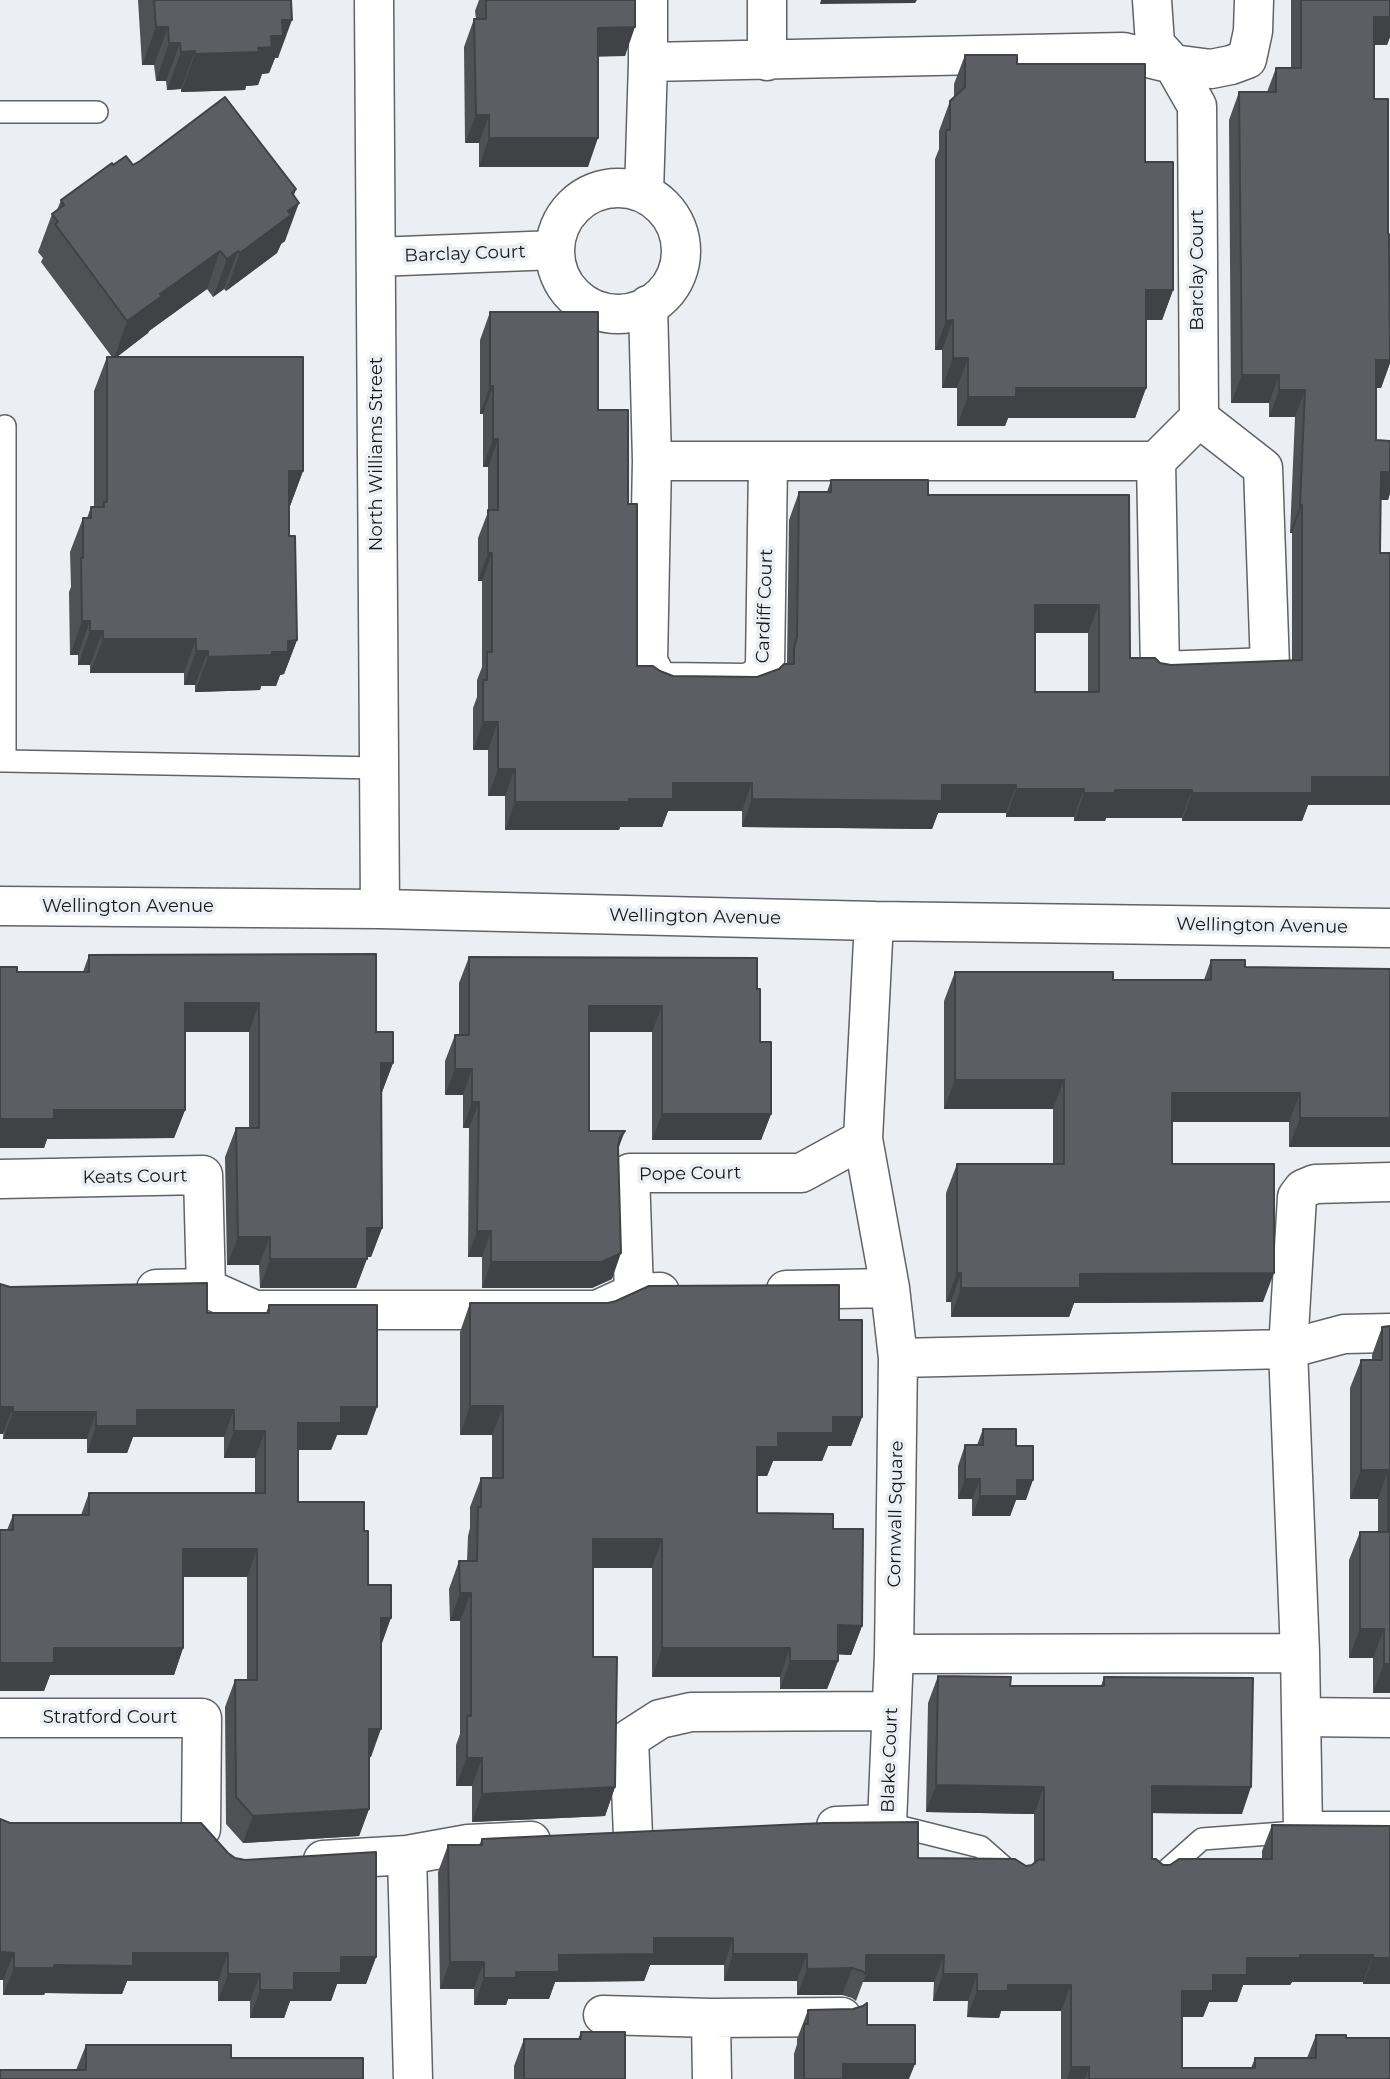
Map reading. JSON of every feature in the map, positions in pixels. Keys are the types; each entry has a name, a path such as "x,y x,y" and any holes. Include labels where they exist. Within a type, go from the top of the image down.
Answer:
{"street":[{"name":"North Williams Street","path":"374,0 380,909"},
{"path":"644,193 648,0"},
{"path":"767,0 767,61"},
{"name":"Barclay Court","path":"1152,0 1155,44 1172,64 1197,106 1199,418"},
{"path":"648,62 1123,52 1172,64 1211,69 1247,59 1253,31 1254,0"},
{"path":"624,188 644,193 661,204 674,221 681,241 680,262 674,281 661,298 643,309 622,314 602,312 583,303 568,289 558,271 555,250 558,230 568,212 584,198 603,190 624,188"},
{"name":"Barclay Court","path":"376,257 555,250"},
{"path":"648,305 652,461 1156,461 1199,418 1264,468 1270,667 1160,671 1156,461"},
{"name":"Cardiff Court","path":"652,461 648,661 655,675 663,682 747,683 760,677 765,665 768,463"},
{"name":"Wellington Avenue","path":"0,906 380,909 874,921 1390,928"},
{"path":"874,921 863,1139 890,1288 898,1358 1288,1349 1344,1334 1390,1333"},
{"name":"Pope Court","path":"634,1293 630,1173 801,1173 863,1139"},
{"name":"Keats Court","path":"0,1179 203,1175 205,1288"},
{"path":"1390,1182 1315,1184 1303,1189 1297,1197 1288,1349 1300,1653 1303,1831 1390,1831"},
{"path":"123,1290 205,1288 256,1310 597,1310 634,1293 688,1292"},
{"path":"755,1290 890,1288"},
{"name":"Cornwall Square","path":"894,1654 898,1358"},
{"path":"894,1654 1300,1653"},
{"name":"Blake Court","path":"807,1828 887,1824 894,1654"},
{"path":"673,1834 619,1837 629,1738 660,1719 691,1712 891,1711"},
{"path":"1301,1717 1390,1718"},
{"name":"Stratford Court","path":"0,1718 202,1718 214,1843 161,1829"},
{"path":"287,1862 407,1855 468,1844 564,1839"},
{"path":"407,1855 413,2079"},
{"path":"603,2015 842,2017"},
{"path":"711,2018 712,2079"}],"lane":[{"path":"0,112 97,112"},
{"path":"5,426 3,761 380,768"},
{"path":"887,1824 981,1847 1018,1880"},
{"path":"1157,1879 1202,1839 1303,1831"}],"building":[{"path":"154,0 291,0 292,20 282,20 283,36 271,36 272,47 258,48 259,52 181,52 180,43 169,43 168,27 156,27"},
{"path":"486,0 635,0 635,27 598,28 598,138 489,138 489,115 476,115 474,19 486,19"},
{"path":"1301,0 1390,0 1390,17 1374,17 1374,99 1388,99 1390,360 1376,360 1376,440 1390,441 1390,472 1381,472 1380,553 1390,553 1390,777 1312,777 1312,793 1115,790 1115,793 1084,793 1084,789 1016,789 1016,785 942,785 942,801 752,799 752,783 673,783 673,799 629,799 629,802 515,802 515,769 498,769 498,722 483,722 483,680 487,680 487,652 492,652 492,553 488,553 488,510 498,510 498,439 493,439 493,386 490,386 490,312 598,312 598,410 628,410 628,504 637,504 637,666 653,666 673,676 757,677 779,669 784,664 794,664 797,637 799,492 831,492 831,480 928,480 928,495 1129,495 1130,658 1155,658 1160,663 1171,665 1302,660 1300,505 1305,390 1279,390 1279,375 1242,375 1239,92 1276,92 1276,68 1301,68","holes":["1035,605 1099,605 1099,692 1035,692"]},
{"path":"965,55 1017,55 1017,64 1145,64 1145,162 1173,162 1173,290 1146,290 1146,388 1016,388 1016,397 968,397 968,358 953,358 953,320 946,321 946,130 950,130 950,101 965,87"},
{"path":"225,97 296,189 292,193 299,203 288,211 291,215 240,253 238,251 227,259 220,251 127,321 55,224 58,222 52,214 64,205 61,200 112,163 113,165 126,156 133,165 140,161"},
{"path":"107,357 303,357 303,471 289,471 289,536 295,536 297,640 288,641 288,652 208,657 208,651 196,651 196,639 103,639 103,631 90,631 90,621 82,621 83,518 91,518 91,507 104,507 104,502 107,502"},
{"path":"376,954 376,1032 393,1032 393,1063 381,1063 382,1228 367,1228 367,1259 270,1259 270,1237 238,1237 236,1128 259,1128 259,1003 185,1003 185,1110 54,1110 54,1119 0,1119 0,967 17,967 17,972 89,972 89,955"},
{"path":"469,957 757,958 760,1042 771,1042 771,1114 662,1114 662,1006 589,1006 589,1131 625,1131 620,1137 618,1147 621,1253 602,1262 491,1262 491,1231 477,1231 479,1102 472,1102 472,1069 455,1069 455,1035 469,1035"},
{"path":"1211,960 1245,960 1245,967 1390,969 1390,1118 1300,1118 1300,1093 1172,1093 1172,1164 1274,1164 1274,1273 1080,1274 1080,1288 961,1288 961,1273 957,1273 957,1164 1064,1164 1064,1080 955,1080 955,972 1113,972 1113,980 1211,980"},
{"path":"207,1283 207,1313 269,1313 269,1305 377,1305 377,1407 341,1407 341,1423 298,1423 298,1502 364,1502 364,1531 368,1531 368,1585 391,1585 391,1618 381,1618 381,1729 369,1729 369,1809 253,1816 236,1797 235,1680 257,1680 257,1549 183,1549 183,1648 54,1648 54,1663 0,1663 0,1530 13,1530 13,1515 89,1515 89,1493 265,1493 265,1431 234,1431 234,1410 137,1410 137,1426 96,1426 96,1412 13,1412 13,1407 0,1407 0,1284 10,1287"},
{"path":"839,1285 839,1320 862,1320 862,1417 833,1417 833,1433 778,1433 778,1447 757,1447 757,1513 833,1514 833,1529 863,1529 862,1626 838,1625 838,1661 790,1661 790,1648 662,1648 662,1539 593,1539 593,1657 617,1657 615,1787 482,1794 482,1758 467,1758 467,1716 471,1716 471,1593 460,1593 459,1561 477,1561 481,1478 503,1478 503,1406 470,1406 470,1303 608,1303 649,1286"},
{"path":"1390,1326 1390,1664 1384,1664 1384,1629 1360,1629 1360,1532 1388,1532 1388,1470 1361,1470 1361,1360 1382,1360 1382,1327"},
{"path":"983,1429 1016,1429 1016,1446 1033,1446 1033,1480 1017,1480 1017,1496 980,1496 980,1479 965,1479 965,1445 983,1445"},
{"path":"938,1676 1011,1677 1010,1686 1104,1686 1104,1677 1253,1678 1251,1787 1152,1786 1152,1859 1163,1865 1170,1865 1179,1859 1272,1859 1272,1825 1390,1826 1390,1958 1373,1958 1373,1955 1300,1955 1300,1958 1247,1958 1247,1975 1213,1975 1213,1991 1182,1991 1182,2068 1255,2068 1255,2058 1316,2058 1316,2035 1346,2035 1346,2038 1390,2038 1390,2079 1089,2079 1089,2067 1071,2067 1071,1985 1008,1985 1008,1991 977,1991 977,1974 943,1974 944,1955 866,1955 866,1974 852,1968 807,1969 807,1954 733,1954 733,1938 654,1938 654,1954 559,1955 559,1972 516,1972 516,1978 484,1978 484,1962 450,1962 448,1845 482,1845 482,1839 824,1823 918,1822 918,1858 1015,1859 1026,1866 1039,1859 1044,1860 1044,1787 936,1785"},
{"path":"0,1819 10,1823 201,1823 228,1853 245,1860 376,1852 376,1957 341,1957 341,1973 294,1973 294,1990 260,1990 260,1974 228,1974 228,1953 133,1953 133,1966 54,1965 54,1968 14,1968 14,1953 0,1952"},
{"path":"867,2003 867,2025 915,2025 915,2064 843,2064 843,2079 804,2079 804,2024 808,2024 808,2010 853,2009"},
{"path":"581,2032 625,2032 625,2079 524,2079 524,2039 581,2039"},
{"path":"86,2045 231,2045 231,2058 363,2058 363,2079 0,2079 0,2070 86,2070"}]}
